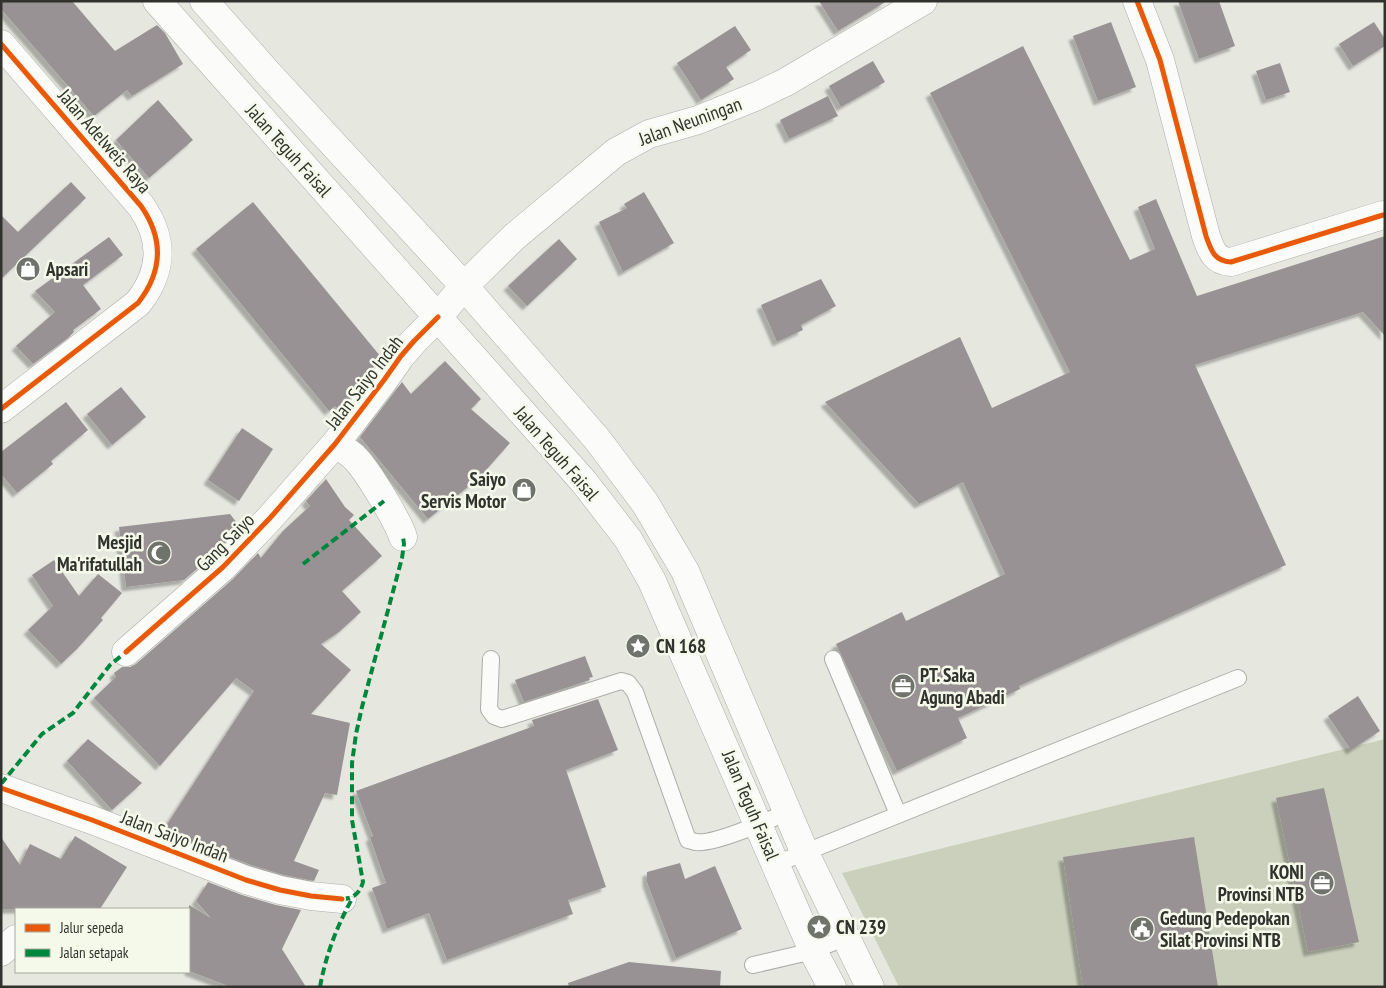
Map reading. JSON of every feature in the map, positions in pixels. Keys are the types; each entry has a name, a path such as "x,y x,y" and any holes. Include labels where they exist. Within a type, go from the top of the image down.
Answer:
{"main road":[{"name":"Jalan Teguh Faisal","path":"204,1 464,286 598,439 645,503 685,572 804,852 870,987"},
{"name":"Jalan Neuningan","path":"438,318 464,286 514,237 616,152 649,134 698,120 786,82 923,1"},
{"path":"1138,1 1160,60 1206,236 1214,255 1222,262 1231,262 1383,215"},
{"name":"Jalan Teguh Faisal","path":"163,4 238,94 584,482 628,539 652,581 814,951 832,987"},
{"name":"Jalan Adelweis Raya","path":"1,44 141,206 153,226 158,249 155,273 145,294 138,303 1,409"},
{"name":"Jalan Saiyo Indah","path":"403,537 398,525 362,467 353,456 335,444 401,356 438,318"},
{"name":"Gang Saiyo","path":"126,652 223,567 270,518 335,444"},
{"name":"Jalan Saiyo Indah","path":"1,788 92,820 246,880 280,890 311,896 342,898"},
{"path":"1,952 15,940"}],"lane":[{"path":"491,659 489,709 494,716 502,720 621,681 628,683 636,692 688,840 706,842 760,825 787,812"},
{"path":"833,659 898,814"},
{"path":"776,864 1238,678"},
{"path":"753,966 814,951 846,937"}],"green space":[{"path":"1385,739 1385,987 899,987 842,873"}],"building":[{"path":"1,1 72,1 115,51 157,25 165,33 183,64 132,96 127,90 94,116 1,9"},
{"path":"819,1 887,1 838,31"},
{"path":"1178,1 1219,1 1235,46 1199,59"},
{"path":"1111,22 1136,87 1098,101 1073,36"},
{"path":"1374,22 1385,39 1385,46 1353,66 1339,44"},
{"path":"735,26 751,50 726,67 734,79 701,100 677,63"},
{"path":"1023,46 1130,260 1155,249 1138,207 1156,199 1197,296 1385,236 1385,336 1363,312 1195,365 1286,565 1019,686 1020,689 958,718 967,738 897,771 836,644 902,612 906,621 1005,574 963,482 919,504 825,402 960,337 992,408 1070,372 930,93"},
{"path":"873,61 885,82 841,107 829,86"},
{"path":"1280,63 1290,92 1266,100 1256,71"},
{"path":"828,96 838,116 789,139 780,120"},
{"path":"158,100 193,140 149,178 116,140"},
{"path":"71,182 86,198 1,279 1,215 18,232"},
{"path":"644,192 674,243 623,272 599,222 627,208 624,204"},
{"path":"253,202 381,357 340,412 335,406 329,411 196,249"},
{"path":"109,237 123,255 83,285 101,309 73,330 74,332 68,338 33,364 16,346 55,312 35,291"},
{"path":"559,239 577,259 527,306 508,286"},
{"path":"821,279 836,306 801,325 803,330 777,342 761,305"},
{"path":"445,361 481,399 471,409 510,443 479,478 428,519 360,437 402,382 411,394"},
{"path":"121,387 146,417 112,445 87,414"},
{"path":"66,402 88,430 51,461 53,464 17,493 1,474 1,452"},
{"path":"242,428 273,449 239,501 208,480"},
{"path":"326,479 345,507 354,515 349,520 382,556 342,591 361,612 339,632 321,644 351,670 311,714 350,723 337,795 325,793 294,861 319,870 314,881 284,875 251,865 171,834 164,829 254,691 236,678 160,766 94,698 116,677 114,673 122,667 130,667 136,664 233,579 258,553 261,558 283,531 310,506 306,501"},
{"name":"Mesjid Ma'rifatullah","path":"230,514 240,527 212,556 184,580 126,587 119,527"},
{"path":"54,560 79,596 98,574 122,593 101,618 103,620 61,664 28,630 53,606 32,575"},
{"path":"585,656 593,677 589,678 590,680 524,702 515,680"},
{"path":"1358,696 1380,731 1351,750 1328,716"},
{"path":"598,699 618,750 566,770 606,887 568,900 573,914 447,960 429,913 387,929 372,888 386,883 370,837 373,836 356,791 534,726 532,720"},
{"path":"88,739 142,783 112,810 67,761"},
{"path":"1324,788 1359,942 1308,952 1276,798"},
{"path":"75,836 127,867 101,908 1,909 1,837 20,865 30,844 61,859"},
{"path":"1194,837 1218,987 1083,987 1063,857"},
{"path":"680,863 685,879 715,866 742,929 676,958 647,882 647,872"},
{"path":"208,882 242,895 301,910 282,949 306,987 231,987 190,971 189,905 211,918 196,901"},
{"path":"629,962 721,971 720,987 569,987 568,983"}],"marked path":[{"path":"303,564 384,501"},
{"path":"342,899 356,895 363,882 352,820 352,763 362,707 402,558 403,537"},
{"path":"1,784 42,734 73,713 110,665 126,652"},
{"path":"320,987 325,963 333,941 353,897"}],"cycle path":[{"path":"1137,1 1160,60 1206,236 1217,257 1231,262 1383,215"},
{"path":"1,44 141,206 154,231 158,255 152,279 138,303 1,409"},
{"path":"126,652 223,567 270,518 335,444 401,356 438,317"},
{"path":"1,788 92,820 246,880 280,890 342,899"}],"place":[{"name":"Apsari","path":"28,269"},
{"name":"Saiyo Servis Motor","path":"524,490"},
{"name":"Mesjid Ma'rifatullah","path":"159,553"},
{"name":"CN 168","path":"638,646"},
{"name":"PT. Saka Agung Abadi","path":"903,686"},
{"name":"KONI Provinsi NTB","path":"1322,883"},
{"name":"CN 239","path":"819,927"},
{"name":"Gedung Pedepokan Silat Provinsi NTB","path":"1142,929"}]}
